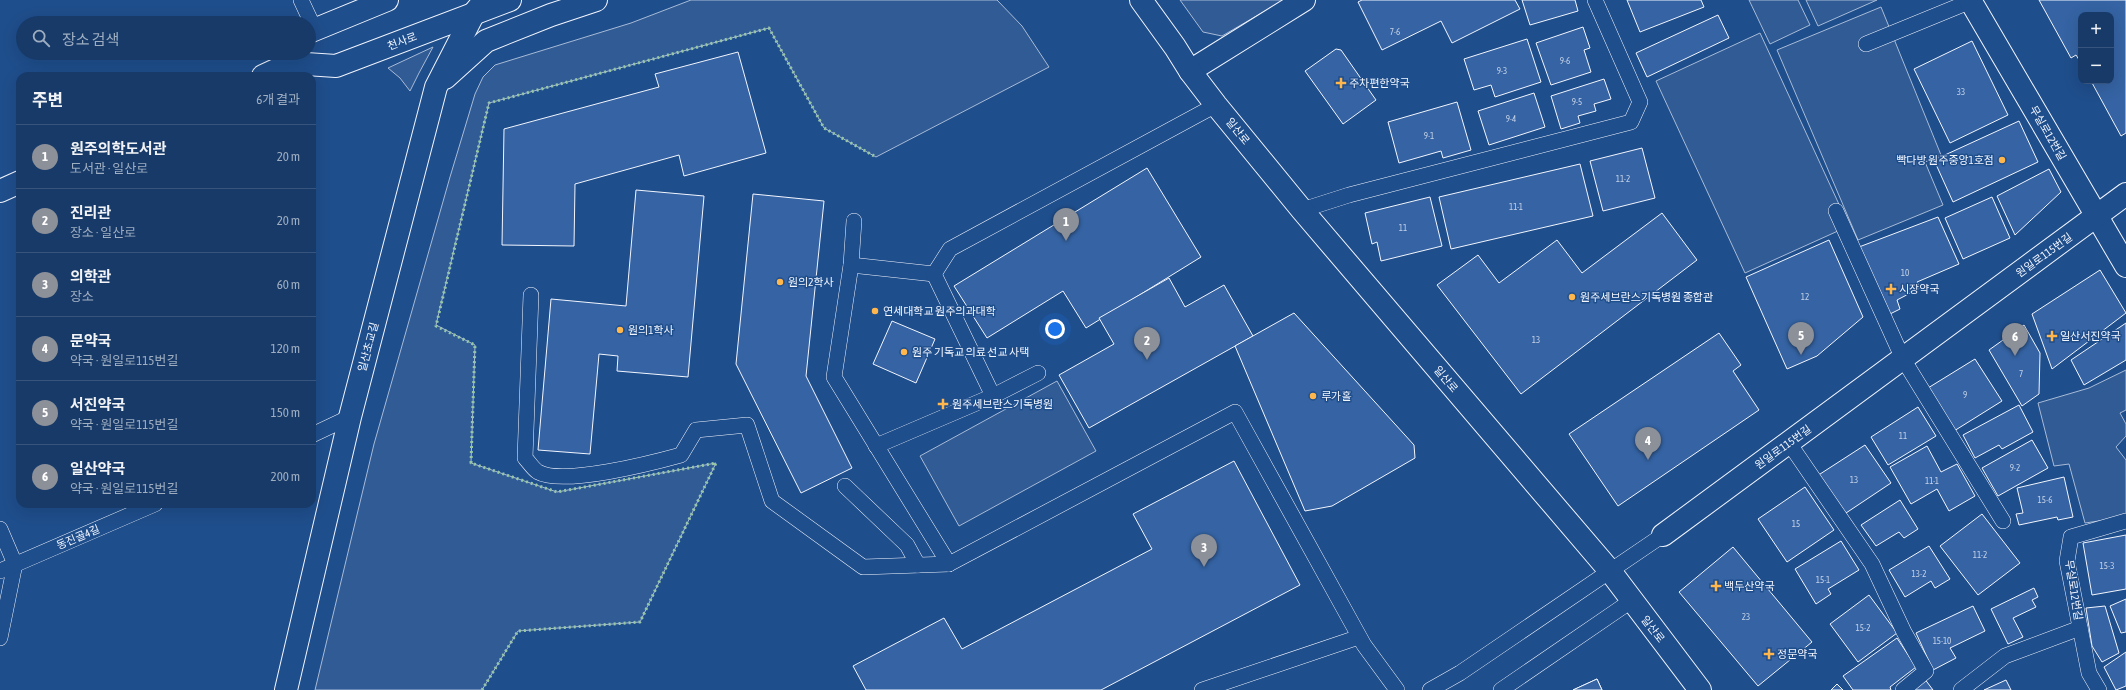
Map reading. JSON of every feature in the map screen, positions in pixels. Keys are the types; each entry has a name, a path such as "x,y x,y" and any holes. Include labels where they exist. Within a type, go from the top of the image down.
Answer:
{"street":[{"path":"316,29 387,0"},
{"name":"천사로","path":"304,60 336,66 479,6 510,0"},
{"path":"436,87 486,41 551,14 596,0"},
{"name":"일산로","path":"1141,0 1175,47 1190,71 1216,105 1302,210 1610,572 1700,690"},
{"path":"1190,71 1304,0"},
{"name":"무실로12번길","path":"1971,1 2126,266"},
{"name":"일산초교길","path":"286,690 350,417 436,87 479,6"},
{"name":"천사로","path":"270,72 291,60"},
{"path":"0,191 16,184"},
{"name":"원일로115번길","path":"1663,535 2126,194"}],"lane":[{"path":"301,0 307,16"},
{"path":"1302,210 1349,195 1631,122 1640,102 1595,0"},
{"path":"1866,44 1971,1"},
{"path":"934,274 950,249 1216,105"},
{"path":"1836,211 1903,359 2003,521"},
{"path":"854,221 851,265 834,377 949,564"},
{"path":"851,265 934,274"},
{"path":"934,274 993,396"},
{"path":"532,295 525,458 538,472 567,477 639,466 681,455 696,430 747,425 772,501 863,567 949,564 1235,412 1360,637 1398,690"},
{"path":"876,446 993,396 1038,373"},
{"path":"316,433 350,417"},
{"path":"1789,443 1872,564 1904,632 1926,671 1903,690"},
{"path":"845,486 908,545 918,566"},
{"name":"동진골4길","path":"0,571 146,508"},
{"name":"무실로12번길","path":"2099,690 2089,673 2067,561 2071,537 2126,521"},
{"path":"0,529 15,564 0,638"},
{"path":"1430,690 1460,673 1663,535"},
{"path":"1501,690 1631,601"},
{"name":"무실로12번길","path":"1961,690 2005,656 2080,628"},
{"path":"1202,690 1360,637"}],"shaded area":[{"path":"691,0 997,0 1022,26 1049,67 876,157 824,128 769,28 489,103 436,325 475,345 471,463 557,492 716,463 640,622 518,631 482,690 315,690 374,444 450,177 475,94 483,77 495,65 631,23"},
{"path":"1180,0 1284,0 1222,36 1203,32"},
{"path":"1749,0 1798,0 1810,25 1770,44"},
{"path":"1806,0 1877,0 1818,26"},
{"path":"1881,7 1941,155 1925,162 1943,205 1858,240 1777,50"},
{"path":"1760,33 1849,226 1745,273 1656,81"},
{"path":"433,47 410,91 400,78 388,68"},
{"path":"2126,370 2126,410 2120,413 2126,424 2126,436 2116,447 2126,460 2126,517 2085,523 2069,464 2054,466 2038,403 2089,388"},
{"path":"1057,381 1096,451 959,526 920,456"}],"building":[{"path":"1362,0 1515,0 1520,9 1452,43 1441,21 1382,50 1358,2"},
{"path":"1522,0 1575,0 1578,11 1530,25"},
{"path":"1627,0 1701,0 1704,7 1640,32"},
{"path":"2039,0 2126,0 2126,133 2121,136 2093,84 2114,84 2114,12 2078,12 2078,58 2076,55 2071,58"},
{"path":"1718,15 1729,38 1647,77 1636,53"},
{"path":"1583,27 1590,48 1584,50 1591,72 1551,85 1536,43"},
{"path":"1527,39 1541,82 1495,97 1491,85 1474,90 1464,59"},
{"path":"1972,41 2008,115 1950,143 1914,69"},
{"path":"1336,49 1341,50 1376,100 1343,124 1305,71"},
{"path":"738,52 766,153 684,176 679,155 575,184 574,246 502,245 504,129 659,87 655,74"},
{"path":"1604,79 1611,99 1594,104 1596,111 1578,116 1580,123 1561,129 1551,96"},
{"path":"1534,93 1545,127 1489,145 1478,111"},
{"path":"1457,102 1471,150 1443,158 1441,151 1399,163 1388,122"},
{"path":"2019,121 2038,162 1953,202 1934,160"},
{"path":"1642,148 1655,198 1603,211 1590,161"},
{"path":"1580,164 1593,216 1451,249 1439,197"},
{"path":"1147,168 1201,257 1086,328 1063,291 987,338 954,286"},
{"path":"2049,169 2061,192 2015,235 1997,196"},
{"name":"원의1학사","path":"636,190 704,196 688,377 617,371 618,356 599,354 590,454 538,450 551,299 626,306"},
{"name":"원의2학사","path":"753,194 824,201 806,376 852,468 801,493 736,364"},
{"path":"1430,197 1442,246 1381,261 1377,242 1372,244 1365,213"},
{"path":"1992,197 2010,238 1963,259 1945,218"},
{"path":"1662,213 1697,260 1521,394 1437,285 1478,255 1499,283 1557,240 1582,273"},
{"path":"1938,217 1959,264 1917,282 1920,288 1897,300 1900,309 1890,314 1859,247"},
{"path":"1829,240 1863,317 1817,356 1787,369 1746,277"},
{"path":"2100,270 2126,313 2052,369 2032,314"},
{"path":"1169,278 1185,307 1224,285 1253,336 1089,428 1059,375 1114,344 1099,318"},
{"name":"루가홀","path":"1294,313 1414,445 1415,458 1332,506 1305,511 1235,346"},
{"name":"원주 기독교 의료 선교 사택","path":"892,321 935,339 916,383 873,364"},
{"path":"2126,323 2126,360 2084,385 2071,360"},
{"path":"2024,325 2040,353 2039,394 2022,406 1989,350"},
{"path":"1719,333 1741,365 1733,371 1759,410 1618,506 1569,434"},
{"path":"1975,359 2002,401 1954,431 1928,388"},
{"path":"2019,405 2033,432 2002,449 1999,445 1975,458 1963,435"},
{"path":"1918,407 1936,436 1888,465 1871,437"},
{"path":"2032,440 2048,468 1998,496 1982,468"},
{"path":"1865,445 1891,483 1843,515 1817,476"},
{"path":"1927,446 1941,472 1957,464 1975,496 1949,511 1937,489 1911,504 1890,467"},
{"path":"1234,461 1300,585 1101,690 866,690 853,666 944,618 962,649 1152,549 1133,514"},
{"path":"2064,477 2073,517 2058,520 2057,517 2019,525 2016,514 2023,513 2017,488"},
{"path":"1805,487 1834,530 1787,562 1758,519"},
{"path":"1900,500 1918,529 1904,538 1899,532 1876,546 1861,525"},
{"path":"1982,514 2020,563 1978,595 1940,546"},
{"path":"2126,535 2126,589 2092,595 2083,543"},
{"path":"1841,541 1859,570 1828,589 1831,594 1816,604 1795,569"},
{"path":"1929,546 1950,579 1935,588 1931,581 1905,597 1889,570"},
{"path":"1733,547 1812,642 1758,686 1679,592"},
{"path":"2034,588 2038,597 2032,600 2036,607 2013,618 2023,637 2008,644 1991,609"},
{"path":"1869,595 1897,633 1858,662 1830,624"},
{"path":"2126,599 2126,632 2121,633 2110,606"},
{"path":"1973,606 1985,631 1950,648 1956,658 1933,670 1916,633"},
{"path":"2105,606 2119,653 2102,662 2092,646 2086,608"},
{"path":"1897,638 1916,667 1890,687 1891,690 1853,690 1843,676"},
{"path":"2126,652 2126,686 2116,690 2104,667"},
{"path":"1924,678 1933,690 1909,690"},
{"path":"1597,679 1602,690 1573,690"},
{"path":"1597,679 1602,690 1573,690"},
{"path":"2006,680 2011,690 1984,690"},
{"path":"1837,684 1843,690 1831,690"}],"hedge":[{"path":"482,690 518,631 640,622 716,463 557,492 471,463 475,345 436,326 489,103 769,28 824,128 876,157"}],"place":[{"name":"주차편한약국","path":"1341,83"},
{"name":"빡다방 원주중앙1호점","path":"2002,160"},
{"name":"원주의학도서관","path":"1066,241"},
{"name":"원의2학사","path":"780,282"},
{"name":"시장약국","path":"1891,289"},
{"name":"원주세브란스기독병원 종합관","path":"1572,297"},
{"name":"연세대학교 원주의과대학","path":"875,311"},
{"name":"원의1학사","path":"620,330"},
{"name":"일산서진약국","path":"2052,336"},
{"name":"원주 기독교 의료 선교 사택","path":"904,352"},
{"name":"서진약국","path":"1801,355"},
{"name":"일산약국","path":"2015,356"},
{"name":"진리관","path":"1147,360"},
{"name":"루가홀","path":"1313,396"},
{"name":"원주세브란스기독병원","path":"943,404"},
{"name":"문약국","path":"1648,460"},
{"name":"의학관","path":"1204,567"},
{"name":"백두산약국","path":"1716,586"},
{"name":"정문약국","path":"1769,654"}]}
